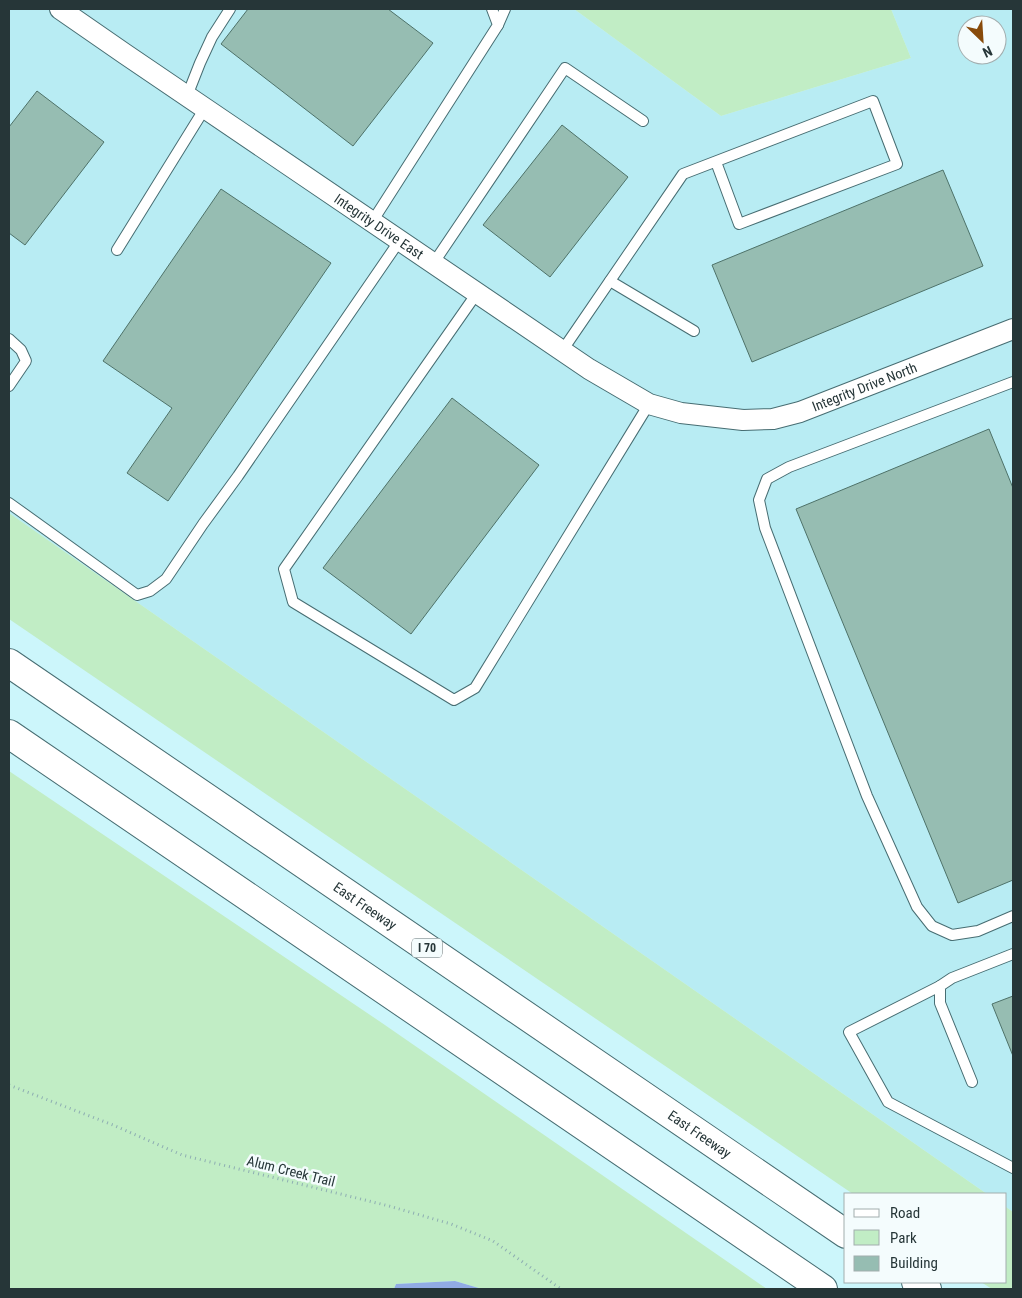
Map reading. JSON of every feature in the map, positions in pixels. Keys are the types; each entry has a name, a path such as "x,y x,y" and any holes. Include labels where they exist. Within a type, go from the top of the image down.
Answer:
{"highway":[{"name":"East Freeway","path":"9,663 844,1233"},
{"path":"9,734 823,1289"}],"street":[{"name":"Integrity Drive East","path":"60,9 589,369 648,404 681,413 712,417"},
{"name":"Integrity Drive North","path":"712,417 743,420 773,419 800,412 1013,329"}],"lane":[{"path":"187,96 212,37 230,9"},
{"path":"492,9 498,25"},
{"path":"372,222 498,25 505,9"},
{"path":"433,264 565,68 643,121"},
{"path":"562,350 683,174 873,101 897,164 740,224 716,162"},
{"path":"117,250 205,108"},
{"path":"9,503 137,595 150,591 166,579 400,240"},
{"path":"610,280 694,331"},
{"path":"477,293 284,569 293,602 454,700 474,688 648,404"},
{"path":"9,339 21,350 26,361 9,386"},
{"path":"1013,382 789,467 767,479 759,500 764,528 867,796 917,907 932,926 952,935 978,931 1013,916"},
{"path":"1013,954 952,978 940,986 849,1032 888,1102 1013,1168"},
{"path":"940,986 940,1003 972,1082"}],"path":[{"name":"Alum Creek Trail","path":"9,1085 113,1125 182,1155 389,1206 451,1224 493,1240 561,1289"}],"shaded area":[{"path":"9,9 574,9 721,116 911,58 891,9 1013,9 1013,1212 1007,1208 1007,1193 986,1193 9,513"}],"green space":[{"path":"574,9 891,9 911,58 721,116"},
{"path":"9,513 986,1193 852,1193 9,619"},
{"path":"9,771 382,1023 767,1289 482,1289 455,1281 396,1284 394,1289 9,1289"},
{"path":"1007,1208 1013,1212 1013,1289 992,1289 983,1283 1007,1283"}],"water":[{"path":"455,1281 482,1289 394,1289 396,1284"}],"building":[{"path":"248,9 388,9 433,43 353,146 221,44"},
{"path":"37,91 104,142 25,245 9,233 9,127"},
{"path":"562,125 628,177 550,277 483,225"},
{"path":"943,170 983,266 752,362 712,265"},
{"path":"221,189 331,263 168,501 127,473 172,408 103,361"},
{"path":"452,398 539,465 411,634 323,568"},
{"path":"989,429 1013,488 1013,880 958,903 796,509"},
{"path":"1013,996 1013,1056 992,1004"}]}
